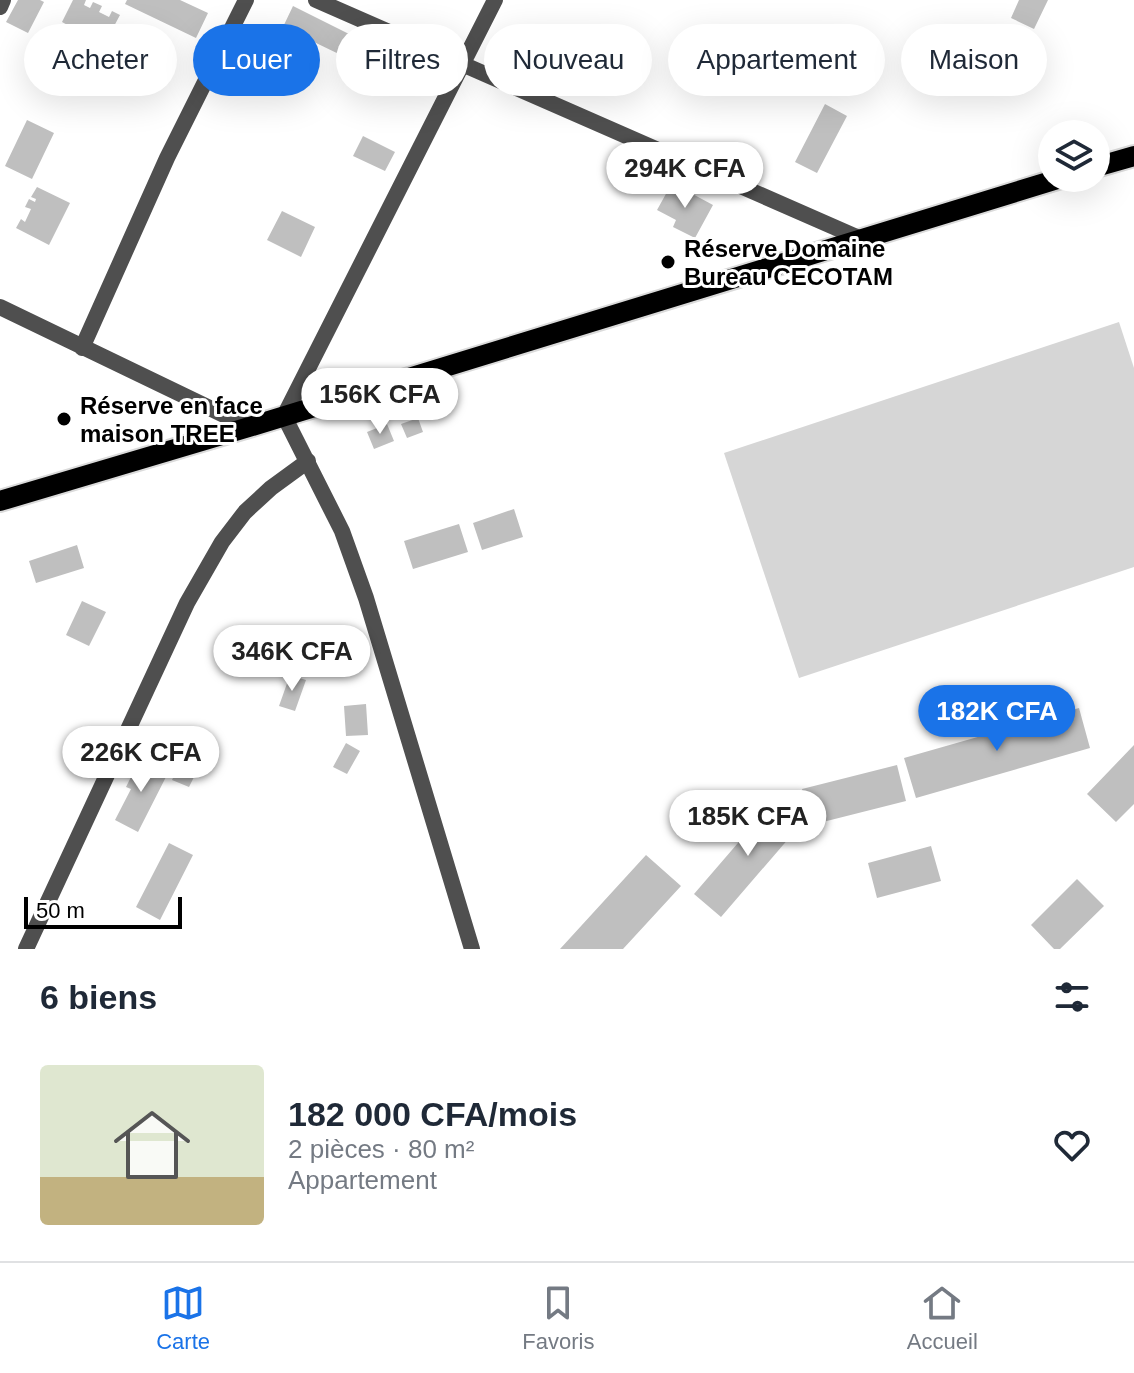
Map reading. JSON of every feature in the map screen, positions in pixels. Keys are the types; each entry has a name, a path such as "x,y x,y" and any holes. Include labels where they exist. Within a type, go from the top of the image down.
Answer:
{"main road":[{"path":"1110,163 1134,156"},
{"path":"0,501 1038,185"}],"street":[{"path":"0,7 3,0"},
{"path":"82,348 167,158 246,0"},
{"path":"316,0 371,24"},
{"path":"468,54 495,0"},
{"path":"468,66 859,238"},
{"path":"447,96 284,416 342,531 366,598 472,949"},
{"path":"0,307 249,427"},
{"path":"26,949 187,603 222,542 245,512 308,461"}],"shaded area":[{"path":"1119,322 1134,368 1134,567 799,678 724,453"}],"building":[{"path":"18,0 44,2 33,24 24,24 24,31 6,22"},
{"path":"73,0 86,0 84,5 90,8 93,2 102,6 99,12 109,17 112,11 120,15 115,24 62,22"},
{"path":"127,0 180,0 208,13 203,24 193,24 193,37 177,29 177,24 167,24 125,4"},
{"path":"1019,0 1048,0 1036,24 1024,24 1011,18"},
{"path":"293,6 336,28 336,53 320,45 320,24 284,24"},
{"path":"825,104 847,116 817,173 795,162"},
{"path":"27,120 54,133 32,179 5,166"},
{"path":"363,136 395,152 385,171 353,156"},
{"path":"672,183 713,205 695,238 673,227 676,220 657,210"},
{"path":"37,187 70,203 49,245 16,228 21,219 25,222 31,209 25,207 29,199 35,202 36,199 31,197"},
{"path":"282,211 315,227 301,257 267,240"},
{"path":"418,418 423,432 407,438 401,424"},
{"path":"387,424 394,441 374,449 367,432"},
{"path":"514,509 523,537 482,550 473,523"},
{"path":"459,524 468,552 413,569 404,541"},
{"path":"77,545 84,568 36,583 29,561"},
{"path":"82,601 106,612 89,646 66,635"},
{"path":"290,675 306,680 295,711 279,706"},
{"path":"366,704 368,735 346,736 344,706"},
{"path":"1079,708 1090,748 916,798 904,758"},
{"path":"346,743 360,751 347,774 333,767"},
{"path":"1134,745 1134,804 1116,822 1087,794"},
{"path":"185,753 202,761 189,787 172,780"},
{"path":"141,757 169,771 138,832 115,820 131,789 126,787"},
{"path":"897,765 906,801 811,825 802,789"},
{"path":"775,800 802,823 721,917 694,894"},
{"path":"169,843 193,855 160,920 136,907"},
{"path":"931,846 941,881 877,898 868,863"},
{"path":"646,855 681,886 623,949 560,949"},
{"path":"1077,879 1104,906 1060,949 1054,949 1031,925"}],"place":[{"name":"Réserve Domaine Bureau CECOTAM","path":"668,262"},
{"name":"Réserve en face maison TREE","path":"64,419"}]}
